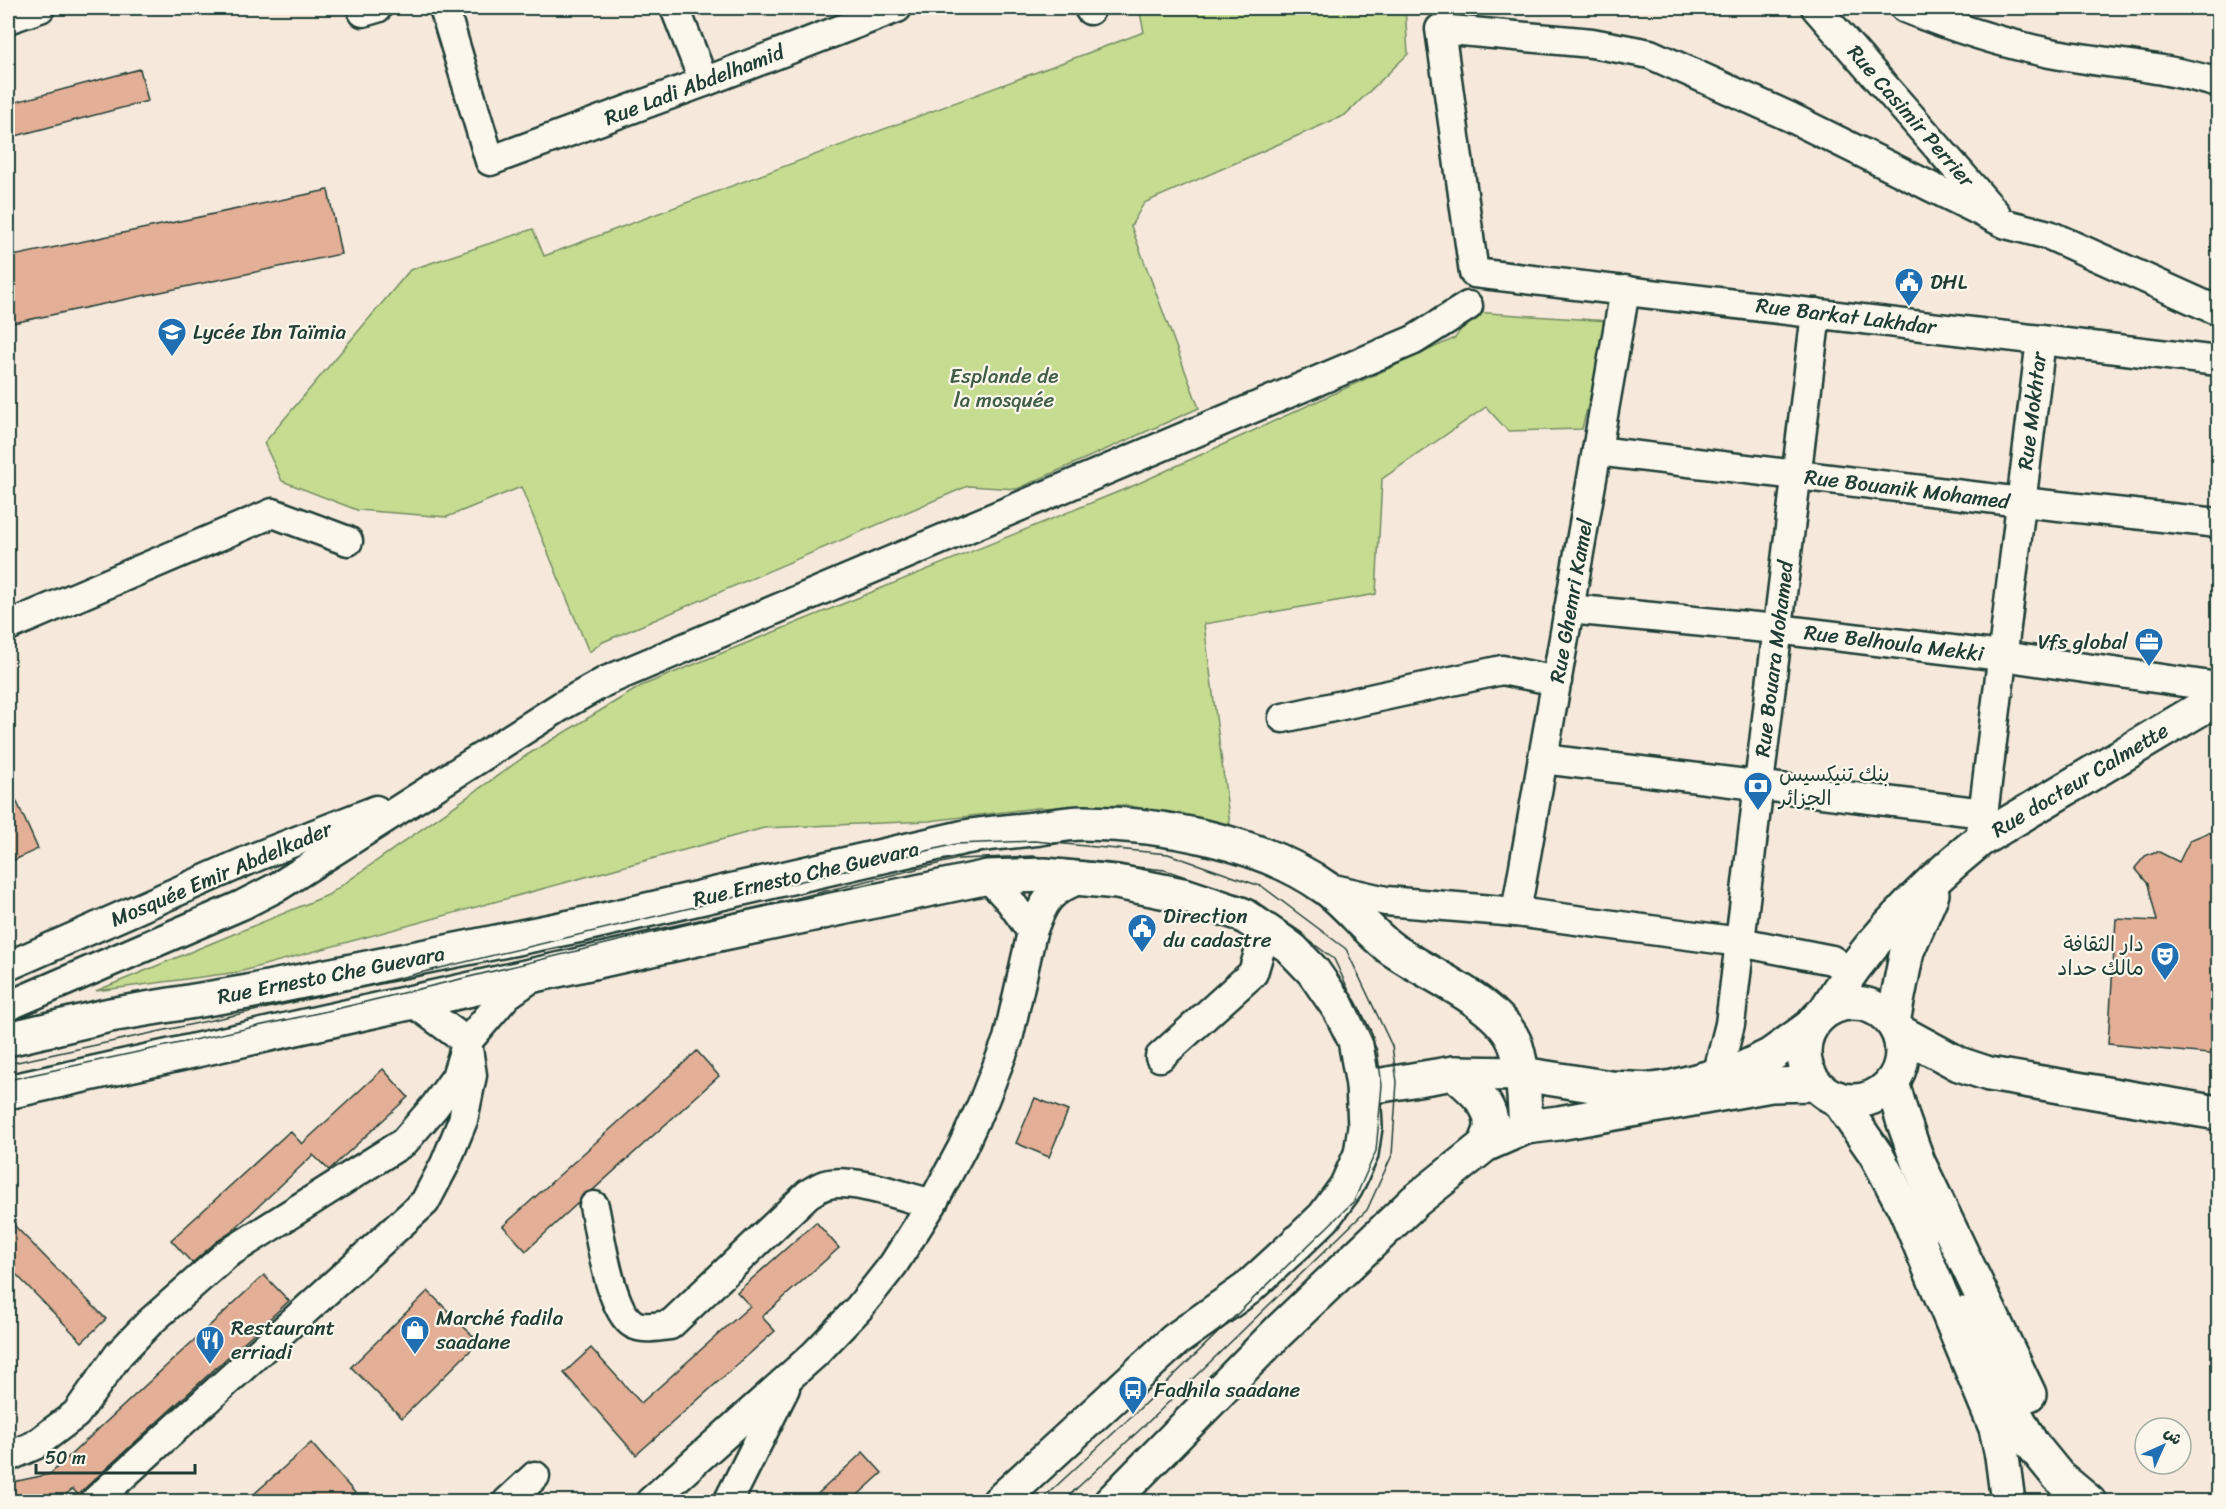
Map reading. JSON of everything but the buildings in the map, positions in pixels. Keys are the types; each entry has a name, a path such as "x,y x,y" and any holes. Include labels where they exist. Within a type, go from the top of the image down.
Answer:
{"main road":[{"name":"Rue docteur Calmette","path":"1818,1018 1887,928 1982,826 2218,698"},
{"name":"Rue Ernesto Che Guevara","path":"8,1039 110,1015 248,992 586,924 954,840 1000,831 1081,823 1147,828 1202,837 1284,863 1325,887 1349,907 1388,946 1493,1013 1505,1026 1515,1044 1522,1074 1526,1127"},
{"name":"Rue docteur Calmette","path":"1895,1026 1907,951 1945,868"},
{"name":"Rue Ernesto Che Guevara","path":"8,1092 815,913 988,877 1044,875 1117,882 1187,896 1241,914 1289,946 1313,971 1340,1010 1355,1040 1363,1085 1365,1127 1361,1154 1346,1187 1324,1216 1247,1289 1175,1340 999,1502"},
{"path":"1363,1085 1382,1085 1454,1073 1522,1074 1611,1088 1652,1090 1673,1087 1717,1076 1758,1062 1839,1004 1854,1002 1869,1005 1882,1012 1895,1026 1959,1064 1989,1074 2218,1113"},
{"path":"1818,1018 1805,1036 1803,1053 1806,1069 1877,1156 2031,1443 2058,1476 2089,1501"},
{"path":"1111,1502 1287,1323 1415,1201 1485,1145 1526,1127 1772,1085 1793,1083 1861,1101 1877,1095 1892,1082 1900,1068 1903,1054 1895,1026"},
{"path":"1454,1073 1474,1091 1487,1107 1491,1126 1485,1145"},
{"path":"1892,1082 1918,1162 2037,1412 2089,1501"},
{"path":"1907,1214 1996,1428 2008,1502"}],"street":[{"path":"8,19 40,8"},
{"name":"Rue Ladi Abdelhamid","path":"444,8 490,161 897,8"},
{"path":"675,8 704,82"},
{"name":"Rue Casimir Perrier","path":"1816,8 2006,224"},
{"path":"1905,8 1966,30 2040,50 2146,66 2218,83"},
{"name":"Rue Barkat Lakhdar","path":"2006,224 1790,117 1650,54 1592,43 1440,30 1474,273 2218,361"},
{"path":"2006,224 2049,235 2218,311"},
{"name":"Rue Ghemri Kamel","path":"1516,912 1625,290"},
{"path":"8,1006 242,905 279,886 563,705 606,681 1414,340 1468,306"},
{"name":"Rue Bouara Mohamed","path":"1717,1076 1730,1024 1816,313"},
{"name":"Rue Mokhtar","path":"1982,826 2041,340"},
{"name":"Rue Bouanik Mohamed","path":"1597,451 1796,476 2218,523"},
{"path":"8,626 273,513 348,541"},
{"name":"Rue Belhoula Mekki","path":"1569,609 1778,629 2218,687"},
{"path":"1282,718 1502,670 1557,681"},
{"path":"1543,759 1759,785 1982,826"},
{"name":"Mosquée Emir Abdelkader","path":"8,966 258,856 437,787"},
{"path":"988,877 1010,901 1032,932"},
{"path":"650,1502 815,1354 859,1308 893,1265 932,1204 962,1148 1008,1039 1032,932 1045,902 1064,885 1083,878"},
{"path":"1325,887 1386,901 1516,912 1740,942 1832,960 1851,973"},
{"path":"1160,1057 1253,973 1266,929"},
{"path":"8,1457 35,1445 76,1414 119,1354 150,1322 226,1254 404,1142 456,1077 467,1042 507,995 535,975"},
{"path":"94,1502 425,1202 445,1164 463,1120 472,1075 467,1042 414,1003"},
{"path":"594,1206 614,1294 621,1312 634,1325 652,1327 670,1325 808,1194 825,1185 856,1184 932,1204"},
{"path":"728,1502 792,1374"},
{"path":"507,1502 535,1476"}],"green space":[{"name":"Esplande de la mosquée","path":"1139,8 1405,8 1408,54 1345,115 1144,203 1131,226 1199,408 1017,489 968,486 603,642 589,652 521,487 447,517 357,510 282,481 264,443 410,270 533,229 544,256 1144,32"},
{"path":"1473,312 1609,321 1582,429 1508,431 1486,407 1382,479 1376,594 1204,624 1230,825 1125,805 1037,808 929,821 764,828 239,972 96,991 328,895 527,755 641,686 1135,485 1455,338"}],"tram line":[{"path":"8,1064 328,995 956,844 1034,841 1168,854 1263,887 1346,949 1392,1046 1397,1082 1392,1155 1367,1210 1144,1426 1062,1502"},
{"path":"8,1080 332,1010 958,859 1033,856 1165,870 1256,901 1334,959 1377,1050 1382,1085 1376,1151 1354,1201 1133,1415 1039,1502"}],"place":[{"name":"DHL","path":"1909,308"},
{"name":"Lycée Ibn Taïmia","path":"172,358"},
{"name":"Vfs global","path":"2149,668"},
{"name":"بنك تنيكسيس الجزائر","path":"1758,812"},
{"name":"Direction du cadastre","path":"1142,954"},
{"name":"دار الثقافة مالك حداد","path":"2165,982"},
{"name":"Marché fadila saadane","path":"415,1356"},
{"name":"Restaurant erriadi","path":"210,1366"},
{"name":"Fadhila saadane","path":"1133,1416"}]}
